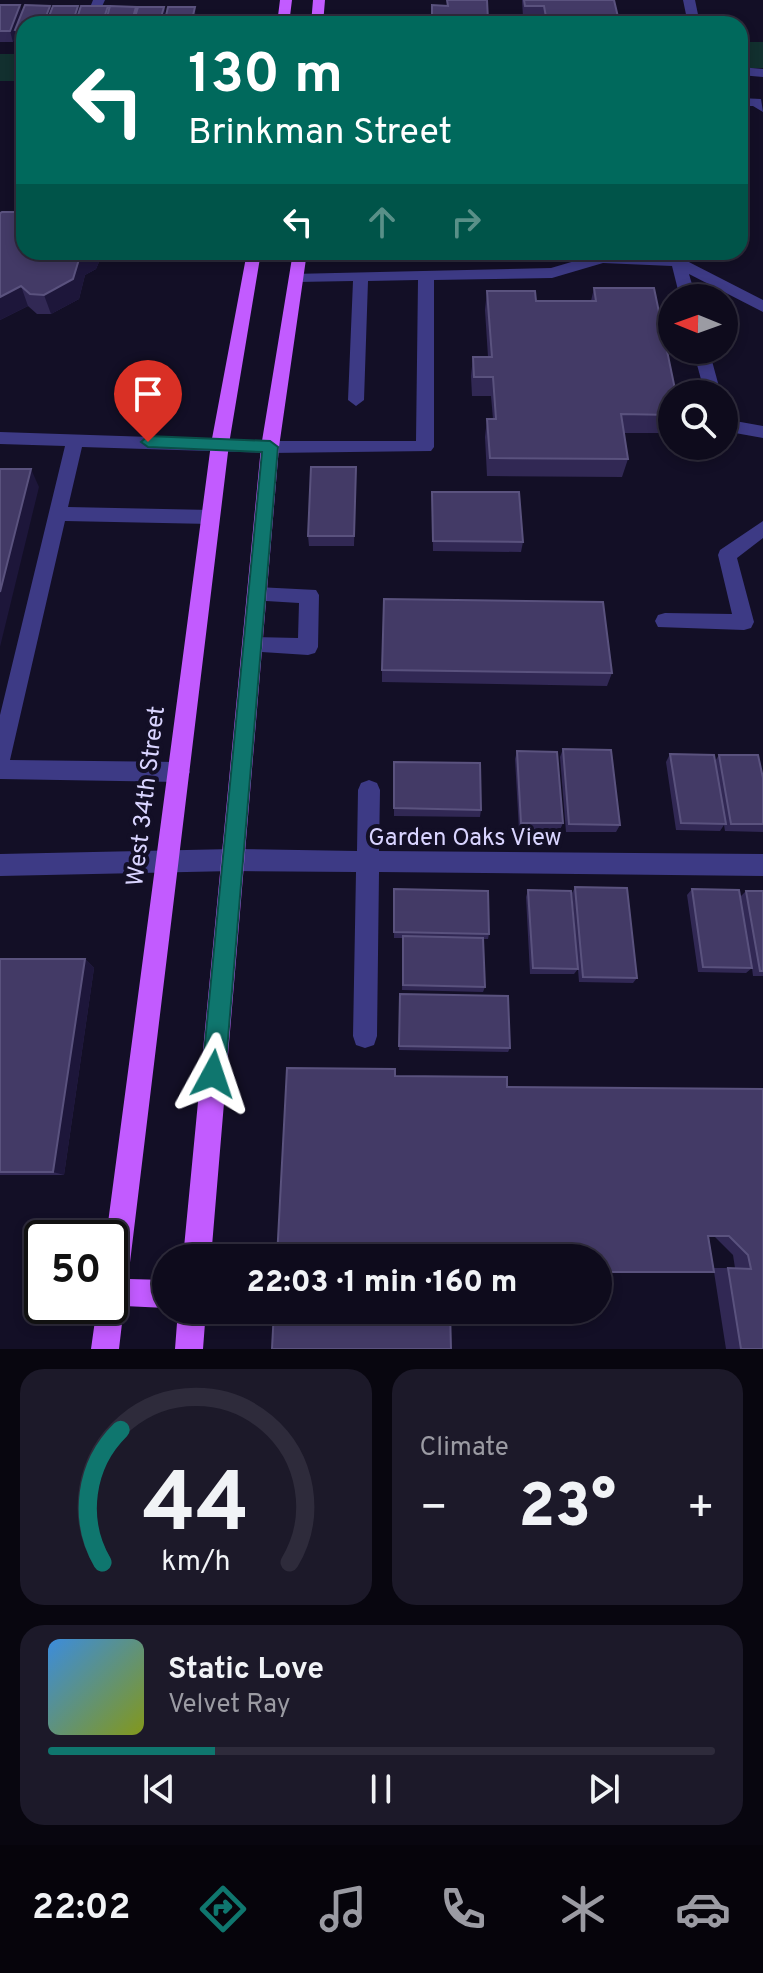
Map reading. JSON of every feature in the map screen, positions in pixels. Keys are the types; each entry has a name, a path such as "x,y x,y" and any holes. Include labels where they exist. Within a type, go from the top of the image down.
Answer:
{"main road":[{"name":"West 34th Street","path":"121,1220 220,444 253,260"},
{"path":"198,1244 270,447 299,260"},
{"path":"128,1293 152,1293"},
{"name":"West 34th Street","path":"105,1349 108,1324"},
{"path":"189,1349 191,1324"}],"street":[{"path":"79,9 97,5 110,10"},
{"path":"297,277 552,273 595,260"},
{"path":"640,260 678,262 763,307"},
{"path":"678,262 684,284"},
{"path":"0,438 270,447 425,447 426,275"},
{"path":"356,400 361,276"},
{"path":"738,428 763,432"},
{"path":"0,759 75,440"},
{"path":"57,514 211,517"},
{"path":"665,621 744,622 727,555 763,528"},
{"path":"252,645 308,647 309,595 257,595"},
{"path":"0,769 179,772"},
{"path":"365,1036 369,790"},
{"name":"Garden Oaks View","path":"0,865 167,860 763,865"}],"green space":[{"path":"748,42 763,42 763,68 748,68"},
{"path":"0,54 16,54 16,81 0,81"}],"building":[{"path":"447,0 487,0 488,16 432,16 432,5 448,6"},
{"path":"524,0 614,0 618,16 546,16 544,6 525,6"},
{"path":"0,5 20,5 10,31 0,31"},
{"path":"25,5 50,6 46,16 21,16"},
{"path":"53,6 78,6 75,16 49,16"},
{"path":"81,6 108,6 105,16 78,16"},
{"path":"110,6 136,7 133,16 107,16"},
{"path":"138,7 164,7 161,16 135,16"},
{"path":"168,7 195,7 193,16 166,16"},
{"path":"0,213 16,213 16,260 79,260 73,279 44,295 30,294 21,286 0,297"},
{"path":"594,288 654,288 658,307 658,364 670,364 673,380 658,380 658,415 621,414 628,459 490,458 487,419 496,419 493,377 474,377 473,357 492,357 487,291 535,291 536,301 596,301"},
{"path":"311,467 356,467 354,536 308,536"},
{"path":"0,469 31,469 0,592"},
{"path":"432,492 519,492 523,542 433,541"},
{"path":"384,599 603,602 612,673 382,670"},
{"path":"563,749 611,750 620,825 569,824"},
{"path":"517,751 557,752 563,823 521,823"},
{"path":"670,754 714,755 726,824 681,823"},
{"path":"719,755 758,755 763,778 763,824 731,824"},
{"path":"394,762 480,763 481,810 394,808"},
{"path":"575,887 627,888 637,978 583,977"},
{"path":"394,889 488,891 489,934 394,932"},
{"path":"692,889 739,890 752,968 703,967"},
{"path":"528,890 571,891 578,969 533,968"},
{"path":"746,891 763,891 763,971 760,971"},
{"path":"403,936 483,938 485,987 403,985"},
{"path":"0,959 85,959 53,1172 0,1172"},
{"path":"400,994 508,996 510,1048 399,1046"},
{"path":"287,1068 395,1069 395,1076 507,1077 507,1087 763,1089 763,1349 741,1349 728,1268 751,1269 748,1255 729,1236 708,1236 714,1272 612,1272 612,1244 278,1244"},
{"path":"273,1324 450,1324 451,1349 272,1349"}],"route":[{"path":"148,442 270,447 213,1074"}]}
